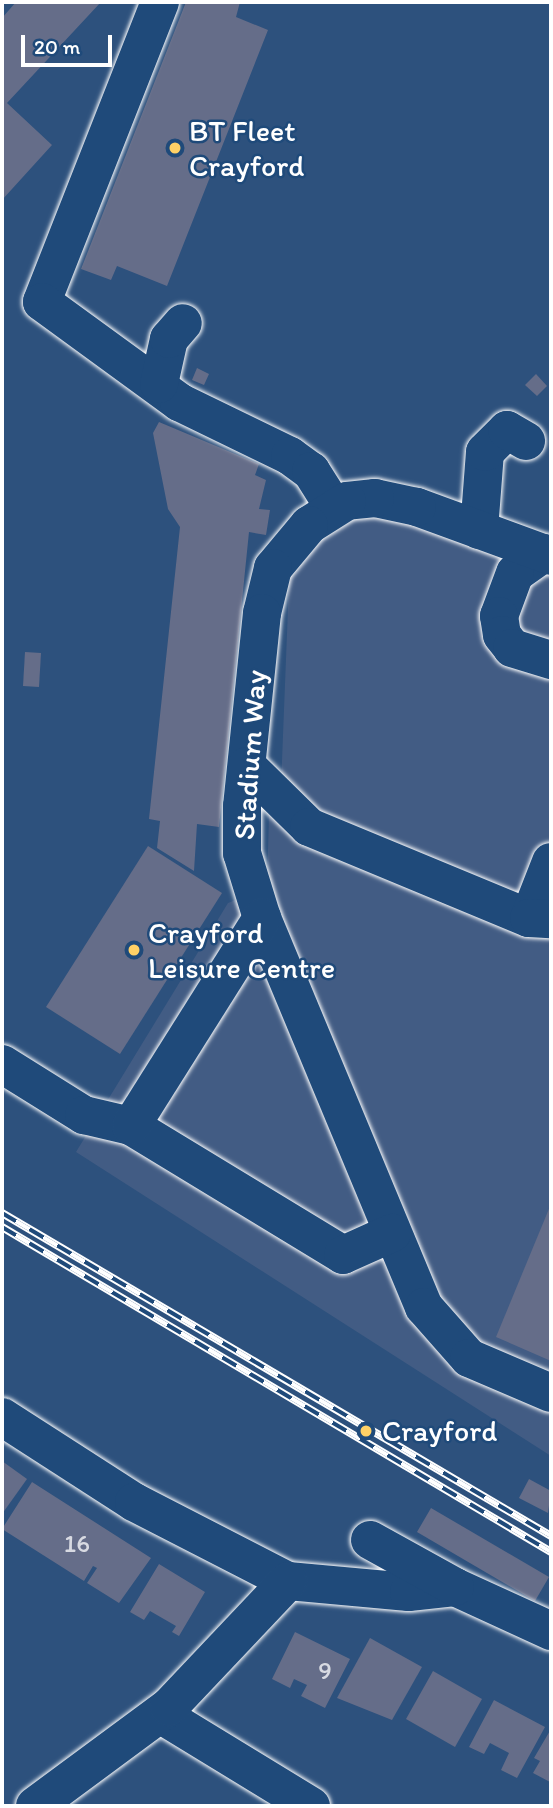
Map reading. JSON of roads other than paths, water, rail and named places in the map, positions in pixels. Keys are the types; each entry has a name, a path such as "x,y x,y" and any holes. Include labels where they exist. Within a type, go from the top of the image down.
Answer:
{"street":[{"path":"160,2 41,302 159,384 178,402 290,456 311,471 333,506"},
{"path":"159,384 169,339 183,324"},
{"path":"479,530 485,452 507,430 526,442"},
{"name":"Stadium Way","path":"548,554 375,498 333,506 309,524 273,568 262,613 247,766 242,853 262,918 424,1307 470,1358 551,1393"},
{"path":"548,554 515,572 499,616 502,635 512,648 551,660"},
{"path":"247,766 309,827 540,918 551,862"},
{"path":"131,1126 262,918"},
{"path":"2,1063 84,1115 131,1126 343,1255 393,1233"},
{"path":"2,1417 134,1502 288,1581 409,1592 456,1587"},
{"path":"370,1540 456,1587 551,1631"},
{"path":"35,1806 160,1714 288,1581"},
{"path":"160,1714 311,1806"}],"railway":[{"path":"2,1213 551,1536"},
{"path":"2,1227 551,1552"}],"place":[{"name":"BT Fleet Crayford","path":"175,148"},
{"name":"Crayford Leisure Centre","path":"134,950"},
{"name":"Crayford","path":"366,1431"}]}
